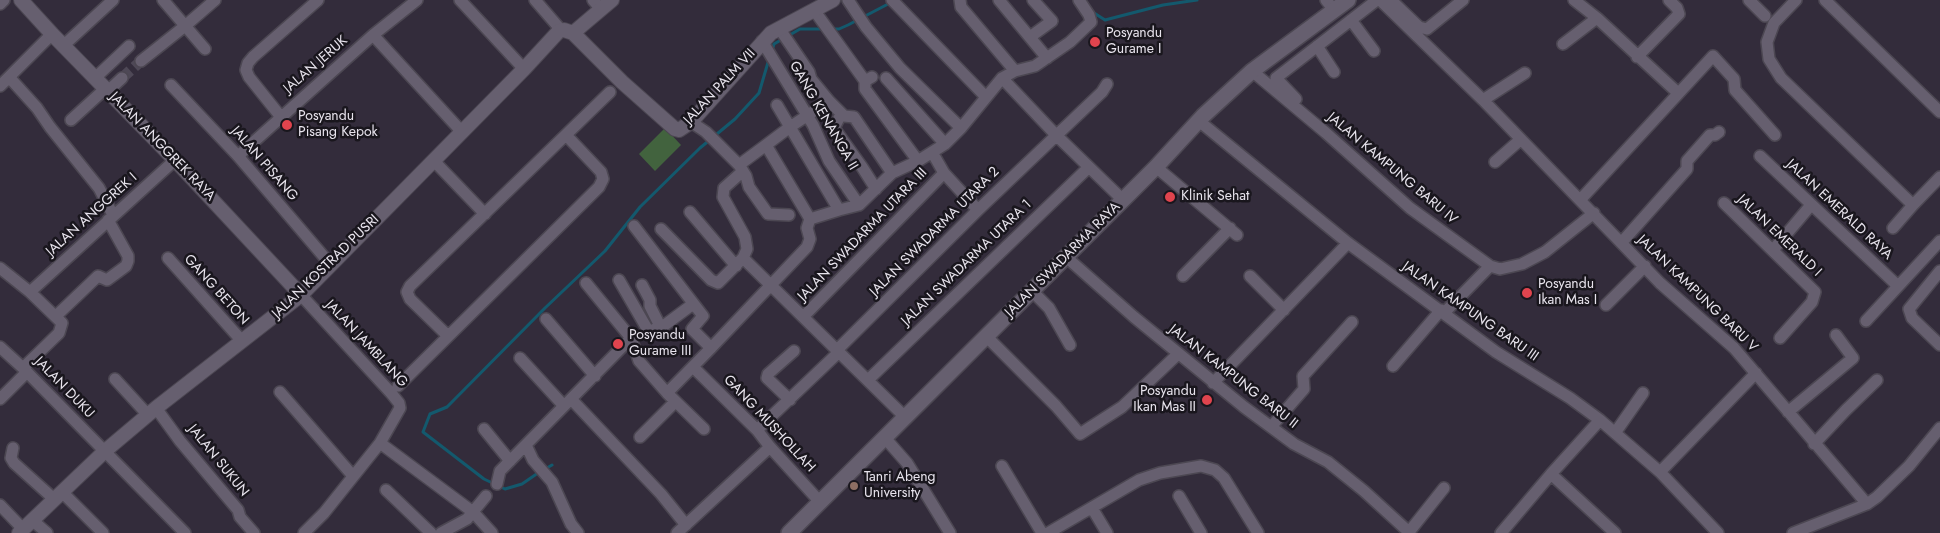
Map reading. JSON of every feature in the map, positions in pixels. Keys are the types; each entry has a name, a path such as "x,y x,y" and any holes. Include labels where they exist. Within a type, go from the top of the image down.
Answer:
{"main road":[{"name":"JALAN SWADARMA RAYA","path":"789,533 1156,167 1198,121 1330,5 1348,0"}],"street":[{"path":"0,4 4,0"},
{"path":"63,46 113,0"},
{"path":"163,0 205,49"},
{"path":"140,61 185,26 214,0"},
{"path":"281,116 249,77 246,70 248,62 318,0"},
{"name":"JALAN JERUK","path":"238,156 373,35 417,0"},
{"path":"460,0 524,69"},
{"path":"535,0 567,32"},
{"name":"JALAN KOSTRAD PUSRI","path":"25,527 105,451 301,295 524,69 597,5 612,0"},
{"path":"848,0 866,27 900,68 961,128"},
{"path":"960,0 961,7 1014,71"},
{"path":"999,0 1047,58"},
{"path":"1030,37 1052,22 1033,0"},
{"path":"810,219 859,205 892,173 918,161 945,144 961,128 1002,78 1014,71 1035,66 1070,42 1088,25 1091,20 1079,0"},
{"path":"1296,98 1276,78 1379,0"},
{"name":"JALAN KAMPUNG BARU V","path":"1379,0 1483,100 1671,293 1734,348 1867,504"},
{"path":"1391,0 1419,27 1427,29 1463,0"},
{"path":"1575,0 1678,93"},
{"path":"1637,57 1679,14 1677,8 1669,0"},
{"path":"1750,0 1765,16"},
{"path":"1796,0 1774,23 1769,32 1766,49 1773,69 1913,205"},
{"path":"1825,0 1940,112"},
{"name":"JALAN ANGGREK RAYA","path":"27,2 63,46 175,160 301,295"},
{"path":"894,2 986,97"},
{"path":"823,7 829,32 869,79 865,89 918,161"},
{"name":"JALAN PALM VII","path":"567,32 675,129 679,130 691,122 764,44 770,33 780,31 823,7"},
{"path":"1563,44 1597,18"},
{"path":"1352,20 1374,51"},
{"path":"780,31 809,72 811,79 828,101 844,116 854,116 892,173"},
{"path":"0,86 52,34"},
{"path":"373,35 462,132"},
{"name":"GANG KENANGA II","path":"764,44 807,116 829,161 859,205"},
{"path":"95,78 129,46"},
{"path":"1317,46 1334,72"},
{"path":"1581,199 1710,58 1715,56 1734,79 1735,91 1775,134"},
{"name":"JALAN KAMPUNG BARU IV","path":"1252,72 1326,133 1410,208 1490,266"},
{"path":"1483,100 1525,73"},
{"path":"9,77 37,108 105,196 111,218 128,256 126,266 107,280 98,276 56,316"},
{"path":"71,120 122,78"},
{"path":"886,78 945,144"},
{"path":"1002,78 1088,168 1123,200"},
{"name":"JALAN SWADARMA UTARA 2","path":"758,430 978,210 1102,92 1107,84"},
{"name":"JALAN PISANG","path":"171,85 238,156 331,265"},
{"path":"448,336 410,299 407,292 410,286 610,92"},
{"path":"661,229 718,283 739,262 747,248 745,237 723,197 724,188 741,168 766,146 828,101"},
{"path":"777,106 839,210"},
{"path":"841,114 834,128 876,189"},
{"name":"JALAN KAMPUNG BARU III","path":"1198,121 1348,243 1496,352 1570,398 1600,420 1660,472 1718,533"},
{"path":"691,122 706,132 741,168 749,187 768,214 789,215"},
{"path":"1622,242 1687,170 1687,161 1710,135 1715,135 1719,132"},
{"path":"398,386 599,187 603,179 601,172 566,135"},
{"path":"1495,162 1520,140"},
{"path":"666,393 807,247 810,239 807,228 810,219 766,146"},
{"path":"932,152 944,173 978,210"},
{"name":"JALAN EMERALD RAYA","path":"1760,156 1898,286"},
{"name":"JALAN ANGGREK I","path":"30,292 175,160"},
{"path":"434,161 485,214"},
{"path":"1156,167 1233,232 1184,276"},
{"name":"JALAN SWADARMA UTARA 1","path":"868,380 1088,168"},
{"name":"JALAN SWADARMA UTARA III","path":"803,317 944,173"},
{"path":"1893,228 1940,177"},
{"name":"JALAN EMERALD I","path":"1724,202 1815,292 1812,302 1780,338"},
{"path":"1773,250 1811,204"},
{"path":"690,212 739,262 769,285 905,417"},
{"path":"1393,366 1443,312 1490,266 1500,270 1522,264 1546,252 1594,213"},
{"path":"634,226 703,316 692,329 711,348"},
{"path":"1866,321 1940,242"},
{"path":"1213,383 1348,243"},
{"name":"JALAN KAMPUNG BARU II","path":"1065,256 1213,383 1294,444 1328,462 1364,491 1410,533"},
{"name":"GANG BETON","path":"168,258 242,341"},
{"path":"1606,305 1644,266"},
{"path":"0,268 30,292 62,322 61,330 0,399"},
{"path":"1940,271 1909,309 1912,318 1940,345"},
{"path":"1250,276 1284,310"},
{"path":"619,280 649,332 661,328 693,304"},
{"path":"586,283 631,338 639,361 666,393 704,429"},
{"path":"642,285 661,328"},
{"path":"1031,290 1050,308 1070,345"},
{"name":"JALAN JAMBLANG","path":"301,295 399,403 400,408 380,443 324,513 304,533"},
{"path":"546,319 595,376"},
{"path":"1271,427 1304,389 1303,376 1352,322"},
{"path":"1788,412 1853,358 1836,335"},
{"path":"986,336 1056,406 1080,434 1122,407 1178,354"},
{"path":"497,484 500,471 631,338"},
{"name":"JALAN DUKU","path":"0,347 25,370 185,533"},
{"path":"790,400 767,378 768,374 794,351"},
{"path":"520,358 661,494 681,529 770,447"},
{"name":"GANG MUSHOLLAH","path":"693,367 758,430 770,447 821,503"},
{"path":"1660,472 1756,373"},
{"name":"JALAN SUKUN","path":"115,380 152,412 180,441 238,510 240,517 254,533"},
{"path":"1814,444 1877,380"},
{"path":"280,392 353,476"},
{"path":"1615,433 1643,393"},
{"path":"640,438 675,402"},
{"path":"1501,533 1600,420"},
{"path":"1793,533 1867,504 1909,466 1940,428"},
{"path":"484,429 510,461"},
{"path":"882,440 917,478 950,533"},
{"path":"380,443 473,512 492,533"},
{"path":"526,445 533,460 552,482 571,524 578,533"},
{"path":"13,448 11,458 14,462 102,533"},
{"path":"1002,466 1042,533"},
{"path":"1048,533 1139,480 1160,473 1200,466 1210,467 1224,478 1258,533"},
{"path":"1551,474 1615,533"},
{"path":"1410,533 1444,488"},
{"path":"386,490 431,533"},
{"path":"441,533 462,522 486,496"},
{"path":"1179,496 1201,533"},
{"path":"0,505 25,527 47,533"},
{"path":"1092,508 1108,533"}],"green space":[{"path":"665,128 681,145 655,171 639,154"}],"waterway":[{"path":"1091,11 1105,20 1163,5 1197,0"},
{"path":"830,29 839,29 890,3"},
{"path":"772,51 774,44 800,29 824,29"},
{"path":"538,473 522,484 505,489 484,479 423,432 430,414 447,407 545,308 605,251 640,207 700,148 735,119 759,93 769,59"},
{"path":"545,469 552,465"}],"tunnel":[{"path":"122,78 141,61"}],"place":[{"name":"Posyandu Gurame I","path":"1095,42"},
{"name":"Posyandu Pisang Kepok","path":"287,125"},
{"name":"Klinik Sehat","path":"1170,197"},
{"name":"Posyandu Ikan Mas I","path":"1527,293"},
{"name":"Posyandu Gurame III","path":"618,344"},
{"name":"Posyandu Ikan Mas II","path":"1207,400"},
{"name":"Tanri Abeng University","path":"854,486"}]}
